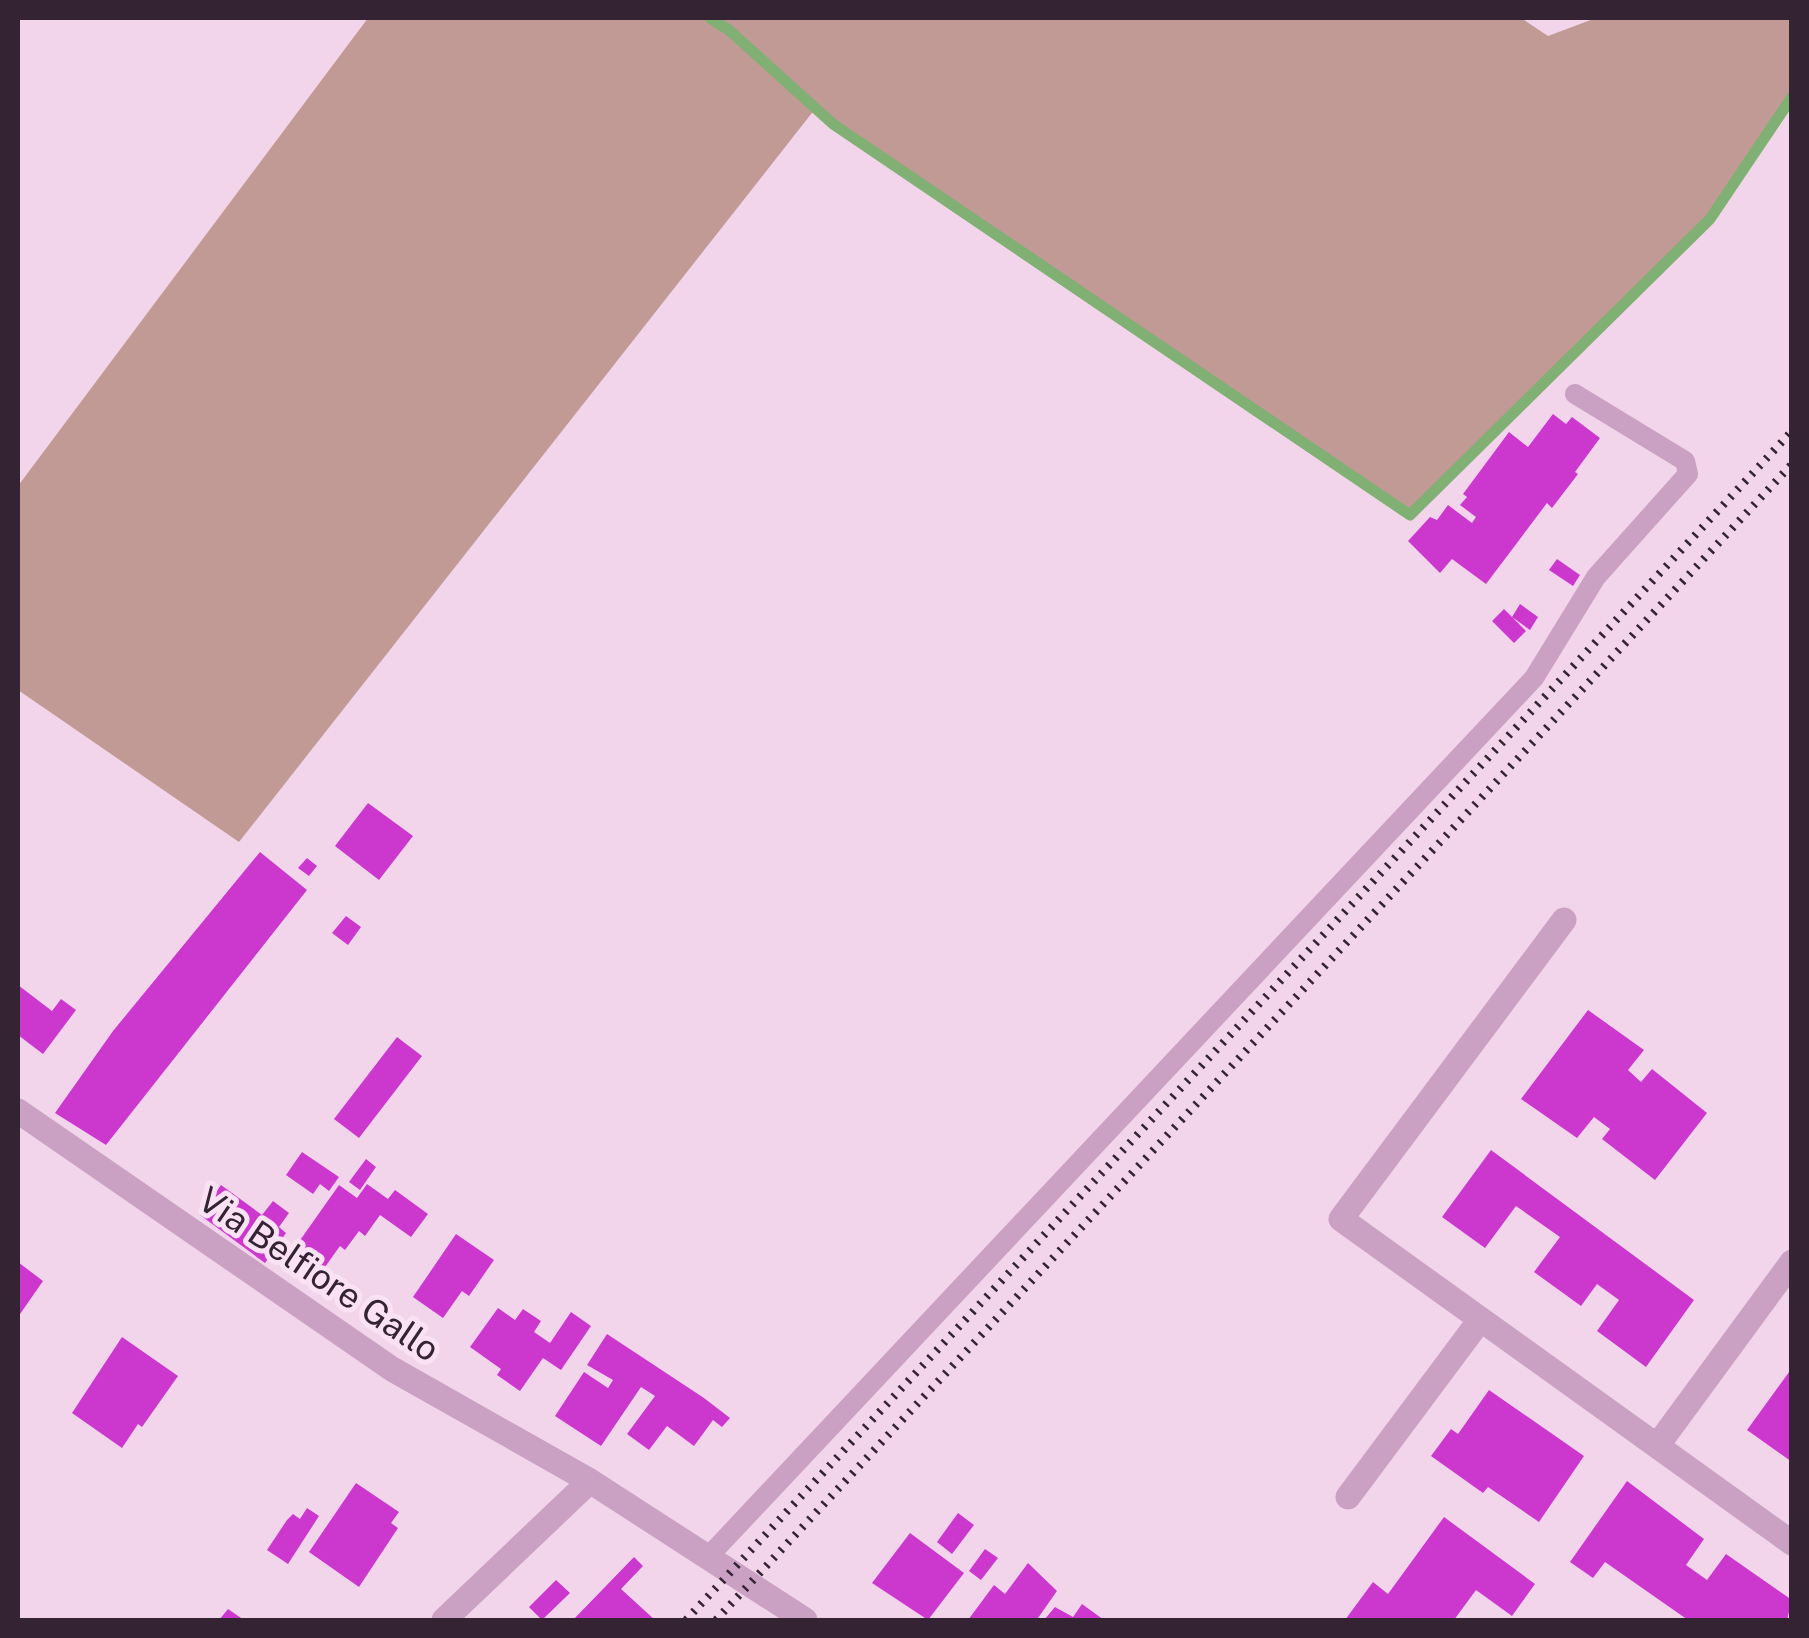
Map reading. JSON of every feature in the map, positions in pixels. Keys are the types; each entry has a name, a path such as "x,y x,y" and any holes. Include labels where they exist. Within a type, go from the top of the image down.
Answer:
{"street":[{"path":"1564,920 1341,1220 1792,1543"},
{"name":"Via Belfiore Gallo","path":"18,1111 392,1370 590,1481 805,1620"},
{"path":"1657,1446 1792,1262"},
{"path":"1348,1497 1480,1320"},
{"path":"444,1620 590,1481"}],"lane":[{"path":"708,1557 1534,678 1596,577 1688,474 1685,460 1576,394"}],"shaded area":[{"path":"368,18 1521,18 1548,36 1596,18 1791,18 1791,97 1710,219 1410,515 992,235 815,109 239,842 18,690 18,486"}],"building":[{"path":"1553,414 1566,424 1572,417 1600,438 1575,472 1578,474 1552,508 1547,503 1486,584 1452,559 1440,573 1408,541 1430,517 1437,520 1448,505 1472,523 1476,517 1460,505 1467,497 1463,494 1509,432 1528,447"},
{"path":"1557,559 1580,575 1573,586 1549,570"},
{"path":"1520,604 1538,617 1530,630 1512,617"},
{"path":"1504,609 1526,631 1514,643 1492,621"},
{"path":"368,803 413,836 379,880 335,846"},
{"path":"260,852 307,890 106,1145 55,1113 113,1031"},
{"path":"307,858 317,866 309,876 298,868"},
{"path":"346,916 361,927 348,945 332,933"},
{"path":"18,985 52,1011 61,999 76,1010 43,1054 18,1035"},
{"path":"1588,1010 1644,1050 1628,1070 1641,1082 1652,1069 1707,1113 1655,1180 1602,1139 1610,1129 1594,1117 1577,1138 1521,1099"},
{"path":"397,1037 422,1056 359,1138 334,1119"},
{"path":"1491,1150 1694,1300 1646,1367 1597,1331 1619,1300 1597,1284 1581,1306 1534,1272 1560,1237 1516,1206 1485,1248 1442,1217"},
{"path":"302,1152 339,1177 329,1191 320,1184 313,1194 286,1175"},
{"path":"366,1159 376,1167 360,1190 349,1182"},
{"path":"367,1184 388,1199 395,1190 428,1214 411,1237 380,1215 365,1236 359,1231 345,1250 340,1246 320,1274 291,1253 339,1185 357,1198"},
{"path":"221,1185 262,1215 273,1201 289,1213 279,1227 286,1233 265,1263 200,1215"},
{"path":"456,1234 494,1260 469,1296 462,1291 443,1318 413,1297"},
{"path":"18,1262 43,1281 18,1317"},
{"path":"498,1308 515,1320 523,1309 541,1321 534,1332 550,1343 571,1312 591,1326 561,1370 543,1358 520,1391 497,1375 501,1369 470,1347"},
{"path":"607,1334 730,1418 722,1427 713,1420 694,1446 667,1426 649,1450 627,1434 655,1396 641,1387 601,1446 555,1416 584,1372 608,1388 613,1380 587,1365"},
{"path":"122,1337 178,1376 122,1448 72,1413"},
{"path":"1792,1368 1792,1462 1747,1430"},
{"path":"1489,1390 1584,1456 1539,1522 1488,1487 1483,1493 1431,1456 1451,1429 1458,1434"},
{"path":"1627,1481 1704,1539 1686,1565 1707,1580 1726,1554 1792,1600 1787,1620 1688,1620 1605,1562 1593,1578 1570,1562"},
{"path":"356,1483 399,1512 391,1523 398,1528 359,1587 309,1552"},
{"path":"307,1508 319,1516 288,1564 267,1550 287,1520 293,1514 300,1519"},
{"path":"958,1513 974,1525 952,1554 937,1542"},
{"path":"1444,1517 1535,1584 1512,1616 1476,1590 1454,1620 1345,1620 1373,1582 1388,1594"},
{"path":"910,1533 964,1573 928,1620 872,1583"},
{"path":"985,1549 998,1558 981,1580 969,1571"},
{"path":"634,1557 643,1566 621,1589 655,1620 573,1620"},
{"path":"1028,1563 1057,1591 1038,1618 1043,1620 968,1620 994,1585 1005,1594"},
{"path":"556,1580 570,1593 542,1620 529,1607"},
{"path":"1082,1604 1104,1620 1044,1620 1055,1607 1073,1617"},
{"path":"228,1609 244,1620 219,1620"}],"waterway":[{"path":"710,18 729,30 833,124 1410,515 1710,219 1792,97"}],"railway":[{"path":"686,1620 1792,431"},
{"path":"716,1620 1792,464"}]}
